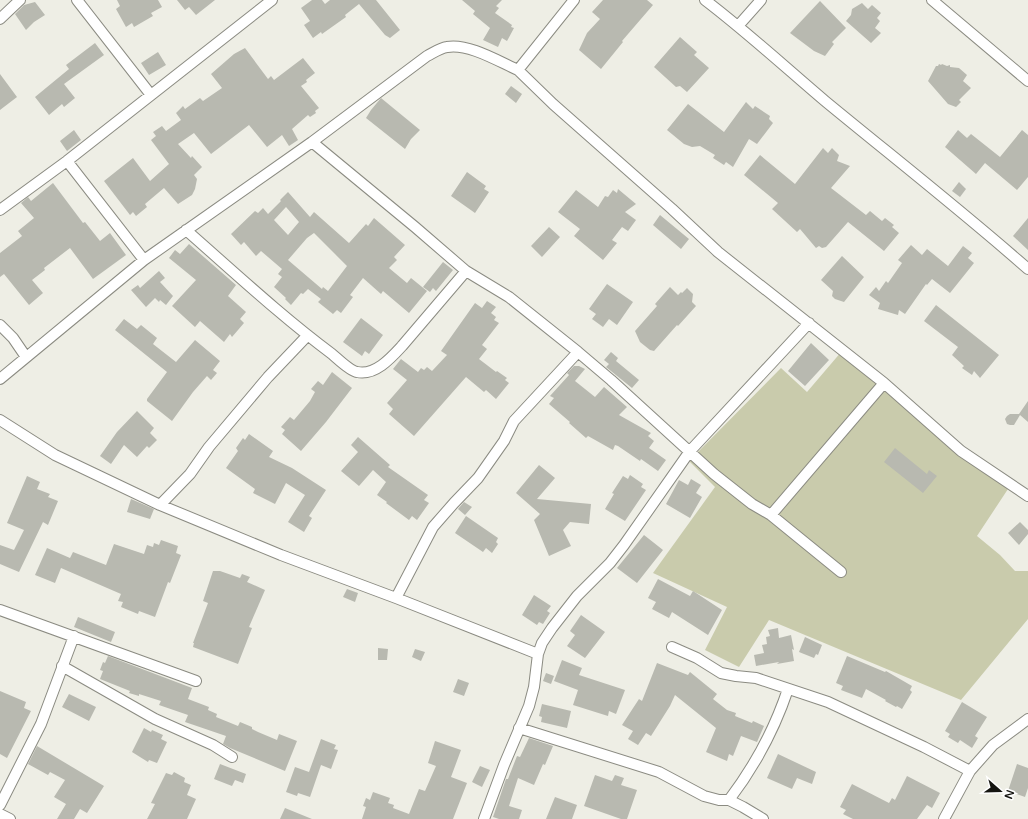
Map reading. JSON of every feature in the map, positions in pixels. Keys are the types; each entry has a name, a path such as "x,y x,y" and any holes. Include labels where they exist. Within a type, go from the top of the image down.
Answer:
{"street":[{"path":"0,19 20,0"},
{"path":"76,0 151,95"},
{"path":"0,210 66,161 272,0"},
{"path":"518,70 574,0"},
{"path":"705,0 1028,269"},
{"path":"738,26 761,0"},
{"path":"932,0 1028,81"},
{"path":"0,379 144,260 312,142 427,56 445,47 458,46 472,50 518,70 553,104 672,209 718,252 884,383 961,451 1028,496"},
{"path":"312,142 466,271 509,297 578,352 719,478 752,504 770,515 842,572"},
{"path":"66,161 144,260"},
{"path":"186,230 307,336 355,372 367,372 380,366 402,346 466,271"},
{"path":"484,819 529,706 534,688 538,654 542,643 577,596 610,563 624,545 690,451 809,323"},
{"path":"0,324 13,338 26,357"},
{"path":"160,505 190,474 209,448 268,377 307,336"},
{"path":"396,598 433,528 478,478 504,441 514,421 578,352"},
{"path":"770,515 884,383"},
{"path":"0,420 56,455 160,505 281,555 396,598 538,654"},
{"path":"0,610 196,681"},
{"path":"0,804 41,724 74,636"},
{"path":"672,647 697,658 721,673 756,678 828,702 924,747 970,771"},
{"path":"62,666 155,719 213,745 232,757"},
{"path":"729,800 750,769 780,714 788,689"},
{"path":"944,819 970,771 993,745 1028,719"},
{"path":"519,728 658,772 704,796 719,800 729,800 763,819"},
{"path":"0,814 10,819"}],"green space":[{"path":"842,351 1008,489 977,536 1000,555 1015,571 1028,571 1028,619 961,700 769,620 739,667 705,650 727,607 653,573 715,487 689,461 781,368 807,392"}],"building":[{"path":"117,0 158,0 162,7 151,13 153,16 134,27 132,23 126,27 116,9 120,6"},
{"path":"177,0 215,0 196,15 189,7 185,10"},
{"path":"312,0 322,0 325,4 330,0 376,0 400,30 390,38 385,35 359,4 345,15 346,17 322,34 321,32 313,38 304,25 310,21 301,8"},
{"path":"462,0 502,0 496,6 499,8 495,13 514,28 507,41 502,38 498,47 483,40 490,28 473,14 475,11"},
{"path":"603,0 647,0 653,5 622,41 623,42 601,69 579,50 587,33 600,19 592,12"},
{"path":"820,1 846,28 832,42 834,44 825,56 814,51 790,33"},
{"path":"35,2 45,15 34,22 26,30 15,14 24,5"},
{"path":"862,3 868,9 872,5 881,13 877,18 880,21 875,28 881,33 871,43 846,21 851,15 852,9"},
{"path":"680,37 697,52 694,55 709,68 687,92 680,86 676,87 654,67"},
{"path":"95,43 104,55 64,84 75,98 64,107 62,104 49,115 35,97 69,69 66,65"},
{"path":"245,48 268,79 271,76 274,80 303,58 315,73 301,86 319,108 315,111 316,113 310,117 308,115 292,129 298,140 289,146 282,135 267,147 249,125 211,154 194,133 178,144 202,167 194,175 197,179 192,195 178,204 164,188 145,204 147,207 136,216 133,212 130,215 104,181 133,158 150,181 169,164 151,140 156,136 153,132 162,126 166,131 181,120 176,113 183,106 185,109 200,98 203,101 222,88 211,74 234,54"},
{"path":"158,52 166,65 149,75 141,63"},
{"path":"939,64 959,68 967,75 963,81 971,88 959,100 961,102 956,107 948,104 928,81 936,66"},
{"path":"0,74 17,97 0,110"},
{"path":"511,86 522,94 516,103 505,94"},
{"path":"381,98 420,130 411,139 405,149 366,118"},
{"path":"746,102 753,109 755,106 770,116 769,119 773,123 757,144 749,139 733,167 726,162 724,165 713,158 715,155 700,146 692,147 684,144 667,130 688,104 724,132"},
{"path":"74,130 81,140 67,151 60,141"},
{"path":"958,130 967,138 971,134 1000,157 1022,130 1028,135 1028,177 1017,190 985,163 976,174 945,147"},
{"path":"823,148 828,153 832,148 839,155 837,161 850,166 831,188 866,215 870,211 882,221 885,218 894,225 892,227 899,233 884,251 848,222 826,247 822,248 819,246 816,248 800,229 797,232 772,209 778,203 744,175 760,155 795,184"},
{"path":"467,172 486,186 484,189 489,192 475,213 451,196"},
{"path":"959,182 966,189 960,197 952,191"},
{"path":"53,183 83,223 85,222 100,241 110,233 126,255 93,279 70,248 44,268 45,270 32,280 43,293 29,305 4,274 0,277 0,253 22,236 18,231 34,218 21,203 28,197 31,201"},
{"path":"618,189 636,204 625,212 636,220 628,231 622,227 612,240 617,243 603,260 574,236 580,229 558,212 576,190 598,207 605,196 608,197 613,190 617,193"},
{"path":"288,192 310,217 314,212 349,243 366,224 368,226 374,218 405,245 394,257 397,260 389,268 407,283 411,278 427,291 409,313 383,291 381,294 363,278 350,295 353,297 341,313 337,310 333,314 318,302 321,299 308,289 303,294 301,293 291,305 274,287 282,277 278,274 282,269 261,251 256,256 244,242 241,245 231,234 255,211 258,213 263,208 268,214 281,201 280,200","holes":["286,207 299,222 288,235 274,220","314,233 347,266 328,291 323,287 322,289 288,260 307,238"]},
{"path":"660,215 689,239 681,249 653,225"},
{"path":"1028,218 1028,250 1013,236"},
{"path":"549,227 560,237 542,257 531,246"},
{"path":"189,244 236,285 228,296 246,312 240,319 244,323 232,337 230,334 224,342 200,321 195,327 172,306 196,280 169,258 175,250 180,254"},
{"path":"911,245 922,255 927,249 948,266 963,246 972,253 968,258 974,263 950,293 932,279 927,285 926,284 905,314 899,310 898,315 878,309 880,303 869,295 876,287 879,291 886,281 888,283 902,263 898,260"},
{"path":"842,256 864,277 844,302 835,299 832,296 833,291 821,280"},
{"path":"443,262 453,270 436,291 433,288 430,292 423,287"},
{"path":"159,271 165,278 160,282 173,296 166,305 160,300 159,302 155,298 146,307 131,290 138,285 140,288"},
{"path":"607,284 633,302 617,325 609,319 603,327 592,319 596,314 589,309"},
{"path":"670,287 678,295 687,288 693,294 692,302 696,306 654,351 650,350 640,342 635,331 657,306 655,304"},
{"path":"487,301 496,307 491,313 496,317 494,320 499,323 482,345 487,349 479,359 496,372 497,371 507,378 505,380 509,383 496,399 486,390 484,392 466,377 414,436 389,414 393,409 387,403 407,380 393,369 401,359 418,372 421,368 424,370 427,367 432,371 447,355 441,351 475,303 482,308"},
{"path":"936,305 999,355 980,378 974,371 972,375 962,368 964,366 952,355 958,347 924,321"},
{"path":"361,318 383,335 369,354 365,351 362,356 343,342"},
{"path":"124,319 137,329 141,325 157,338 153,344 176,362 195,340 220,361 213,370 217,373 211,380 207,376 193,392 172,421 147,401 167,372 115,330"},
{"path":"811,343 829,360 805,386 788,371"},
{"path":"611,352 618,358 616,361 639,380 632,388 606,367 609,364 604,360"},
{"path":"574,366 579,366 585,369 575,381 595,397 604,387 627,407 619,415 651,433 648,436 654,441 649,448 666,460 658,471 618,446 615,445 613,450 588,436 586,438 549,404 554,398 550,396 569,375 567,373"},
{"path":"332,372 352,388 301,451 282,434 285,430 281,427 290,417 294,420 310,401 315,392 311,389 318,381 323,385"},
{"path":"1028,401 1028,422 1020,415 1014,425 1007,424 1005,419 1007,416 1010,414 1019,414"},
{"path":"137,411 154,428 150,433 157,440 149,448 147,446 137,457 124,445 111,464 100,456 117,432"},
{"path":"249,434 273,451 269,457 292,468 326,490 309,516 312,518 304,532 288,522 305,495 286,483 275,504 253,493 255,489 226,468 238,451 236,448 243,438 245,440"},
{"path":"358,437 390,465 388,467 428,495 424,500 429,503 417,520 412,516 409,520 377,495 386,482 373,470 359,486 341,471 358,452 351,445"},
{"path":"895,448 927,474 929,470 937,476 923,493 884,462"},
{"path":"539,465 555,478 537,499 591,504 589,524 570,522 563,530 571,546 549,556 534,520 540,514 516,493"},
{"path":"630,475 643,484 641,487 646,490 625,521 605,509 614,494 612,493 623,476 628,479"},
{"path":"27,476 40,482 37,489 50,494 48,497 58,501 48,525 43,522 19,572 0,564 0,545 14,550 24,530 7,523"},
{"path":"691,479 701,485 696,493 702,497 690,518 666,504 679,480 688,485"},
{"path":"131,499 154,509 150,519 127,512"},
{"path":"464,502 472,507 465,515 458,509"},
{"path":"466,516 498,538 496,542 498,544 492,553 486,548 483,552 455,533"},
{"path":"1020,522 1028,530 1028,534 1019,545 1008,533"},
{"path":"644,535 663,550 637,583 617,568"},
{"path":"161,540 178,546 176,553 181,555 170,583 168,582 155,617 139,611 138,614 121,607 123,602 118,601 121,594 61,568 55,583 35,575 47,548 70,558 73,552 106,565 114,544 144,554 147,545 153,547 154,543 159,545"},
{"path":"213,571 220,571 240,578 242,574 250,577 247,582 265,590 249,627 252,628 238,664 193,647 193,643 208,603 203,601"},
{"path":"658,579 690,596 693,591 722,610 708,635 672,612 669,618 652,609 656,602 648,598"},
{"path":"347,589 358,593 355,602 343,597"},
{"path":"534,595 551,606 547,611 550,613 543,624 539,622 537,625 522,615"},
{"path":"581,615 605,632 585,658 567,646 575,635 570,631"},
{"path":"78,617 115,632 111,642 74,627"},
{"path":"778,628 779,638 791,635 794,650 792,649 794,661 756,666 754,655 764,653 762,645 767,644 766,637 770,636 768,630"},
{"path":"805,637 822,645 818,655 816,654 814,658 799,652"},
{"path":"378,648 388,649 387,660 378,660"},
{"path":"415,649 425,652 421,661 412,657"},
{"path":"108,656 192,688 188,699 209,707 208,710 217,714 216,717 238,726 240,722 277,740 279,734 297,741 285,771 230,748 223,744 226,736 185,722 188,715 159,705 161,701 139,694 139,696 129,693 130,691 100,679 103,671 100,670 103,662 105,663"},
{"path":"847,656 885,672 886,671 912,686 910,690 912,692 902,709 885,701 886,700 866,689 862,698 841,690 843,686 836,683"},
{"path":"562,660 582,668 579,675 625,690 616,714 609,711 608,716 573,705 578,690 554,681"},
{"path":"657,663 688,675 690,672 717,694 713,699 727,710 736,713 735,716 764,726 757,742 741,736 733,756 729,754 727,761 706,752 716,728 675,695 670,706 651,736 646,733 638,745 628,739 633,731 622,725 639,699 642,701"},
{"path":"546,673 554,676 551,684 543,681"},
{"path":"458,679 469,683 464,696 453,692"},
{"path":"0,691 26,702 24,708 31,711 7,758 0,754"},
{"path":"69,694 96,707 89,721 62,707"},
{"path":"962,702 987,717 975,736 978,738 972,748 960,740 958,743 948,737 950,734 945,731"},
{"path":"542,704 571,711 567,728 541,722 542,717 539,716"},
{"path":"144,728 151,732 152,730 163,735 161,739 167,742 157,763 149,760 148,762 132,752"},
{"path":"529,738 553,746 545,765 543,764 534,785 518,778 509,806 522,810 519,819 499,819 493,817 506,779 508,779 517,756 520,757"},
{"path":"321,739 336,745 334,749 338,750 331,769 321,765 310,797 298,793 297,796 286,792 295,767 309,772"},
{"path":"435,741 461,750 451,777 467,783 453,819 362,819 366,807 363,806 366,798 370,800 373,792 390,798 388,803 394,805 393,808 409,814 419,789 425,791 436,766 428,763"},
{"path":"37,746 104,786 87,813 80,809 74,819 57,819 66,804 54,797 65,780 50,772 48,775 28,764"},
{"path":"778,754 816,772 812,784 797,778 792,789 767,778"},
{"path":"220,764 246,774 243,783 235,780 232,786 214,779"},
{"path":"1017,764 1028,768 1028,788 1025,797 1008,791"},
{"path":"480,766 490,770 482,787 472,782"},
{"path":"174,772 185,778 184,782 191,785 187,795 196,799 187,819 147,819 155,804 151,803 166,773 172,775"},
{"path":"595,775 612,781 615,775 624,778 621,785 637,790 627,819 621,819 584,806"},
{"path":"907,776 940,793 932,808 927,805 917,819 853,819 843,814 846,810 840,807 852,784 889,803 892,798 895,800"},
{"path":"555,797 577,805 572,819 546,819"},
{"path":"285,808 312,819 280,819"}]}
